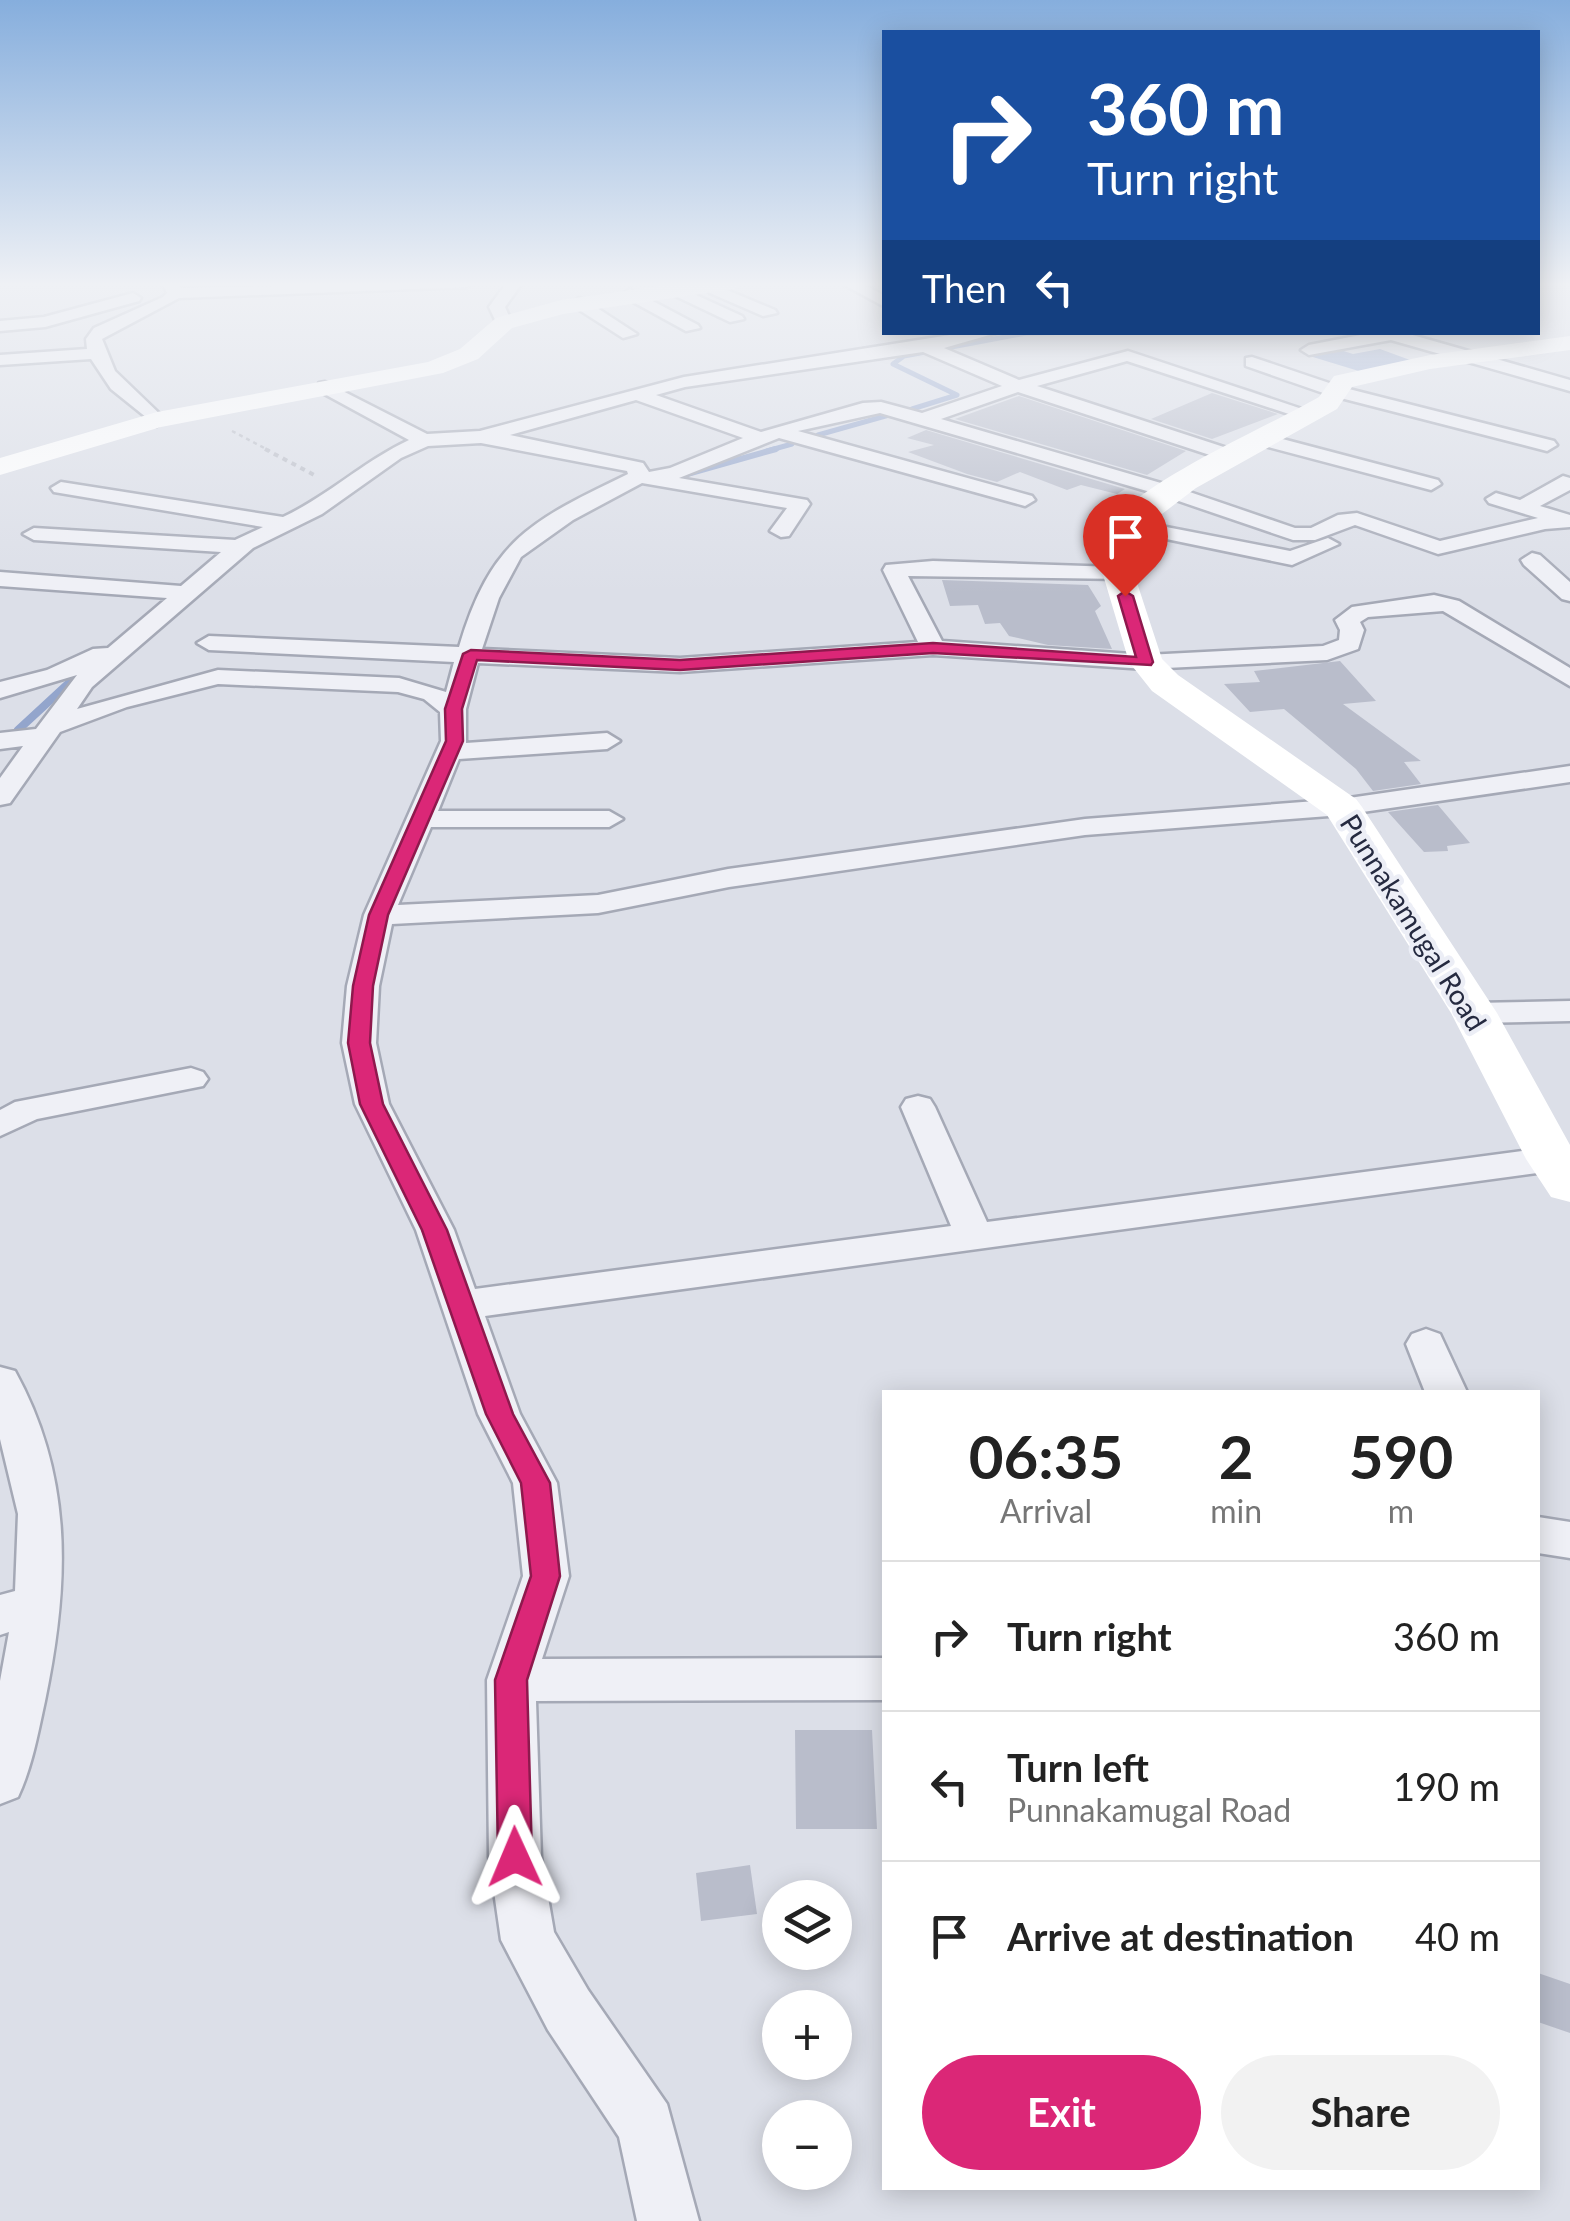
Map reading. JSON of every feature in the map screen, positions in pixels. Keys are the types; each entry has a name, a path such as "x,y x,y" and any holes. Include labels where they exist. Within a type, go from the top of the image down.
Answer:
{"street":[{"path":"118,386 157,420"},
{"path":"0,466 157,420 333,386"},
{"path":"481,437 679,386"},
{"path":"926,418 1018,386 1245,447 1431,484"},
{"path":"1250,386 1547,445"},
{"path":"1292,386 1322,403"},
{"path":"1146,662 1108,542 1171,492 1322,403 1339,386"},
{"path":"325,387 424,440"},
{"path":"637,394 773,436 1025,500"},
{"path":"668,2221 646,2125 568,2010 528,1940 515,1857 511,1680 546,1576 535,1483 499,1414 435,1230 372,1104 359,1043 363,986 378,915 454,741 454,709 488,596 506,560 590,500 645,478 867,408 898,410 926,418 1171,492 1294,534 1315,534 1345,519 1357,519 1438,548 1544,522 1570,521 1496,499"},
{"path":"0,797 83,682 185,592 240,547 315,510 394,454 424,440 481,437 555,446 636,466 645,478 800,504 797,514 780,531"},
{"path":"1523,507 1563,482 1570,484"},
{"path":"61,488 206,508 286,524"},
{"path":"1125,525 1292,558 1336,540"},
{"path":"34,534 240,547"},
{"path":"1532,560 1570,594"},
{"path":"933,648 894,570 1117,574"},
{"path":"0,578 185,592"},
{"path":"210,643 680,665 933,648 1146,662 1327,653 1350,644 1352,630 1348,620 1360,612 1434,602 1474,618 1570,679"},
{"path":"0,690 56,676 127,645"},
{"name":"Punnakamugal Road","path":"1146,662 1165,682 1342,807 1474,1012 1561,1172"},
{"path":"0,741 49,731 118,702 218,677 398,686 433,694 454,709"},
{"path":"450,752 607,741"},
{"path":"378,915 626,902 671,895 728,878 1084,827 1342,807 1570,774"},
{"path":"423,819 610,819"},
{"path":"1474,1012 1570,1011"},
{"path":"0,1125 28,1110 191,1079"},
{"path":"918,1108 974,1236"},
{"path":"462,1305 974,1236 1561,1172"},
{"path":"1426,1344 1445,1390"},
{"path":"0,1382 17,1422 42,1526 18,1610 20,1708 0,1781"},
{"path":"1540,1535 1570,1540"},
{"path":"511,1680 882,1679"}],"path":[{"path":"197,411 341,490"}],"building":[{"path":"1212,393 1278,414 1212,439 1151,419"},
{"path":"1019,396 1186,451 1147,475 955,419"},
{"path":"926,430 1125,489 1117,494 1081,485 1067,490 1020,472 997,482 967,474 908,452 934,445 907,438"},
{"path":"942,580 1088,585 1101,606 1095,611 1112,649 1048,645 1009,636 1000,623 985,624 978,605 950,606"},
{"path":"1340,661 1376,701 1343,704 1421,761 1404,762 1421,784 1373,791 1356,769 1284,709 1250,712 1224,684 1260,682 1254,671"},
{"path":"1438,805 1470,843 1447,846 1448,851 1424,852 1388,812"},
{"path":"795,1730 872,1730 877,1829 796,1829"},
{"path":"750,1865 757,1914 701,1921 696,1873"},
{"path":"1540,1974 1570,1984 1570,2033 1540,2023"}],"waterway":[{"path":"912,409 957,395 938,386"},
{"path":"818,435 889,415"},
{"path":"767,451 792,444"},
{"path":"680,476 776,449"},
{"path":"18,730 83,670"}],"route":[{"path":"515,1857 511,1680 546,1576 535,1483 499,1414 435,1230 372,1104 359,1043 363,986 378,915 416,836 454,741 454,709 471,654 680,665 792,654 933,648 1146,662 1125,596"}]}
